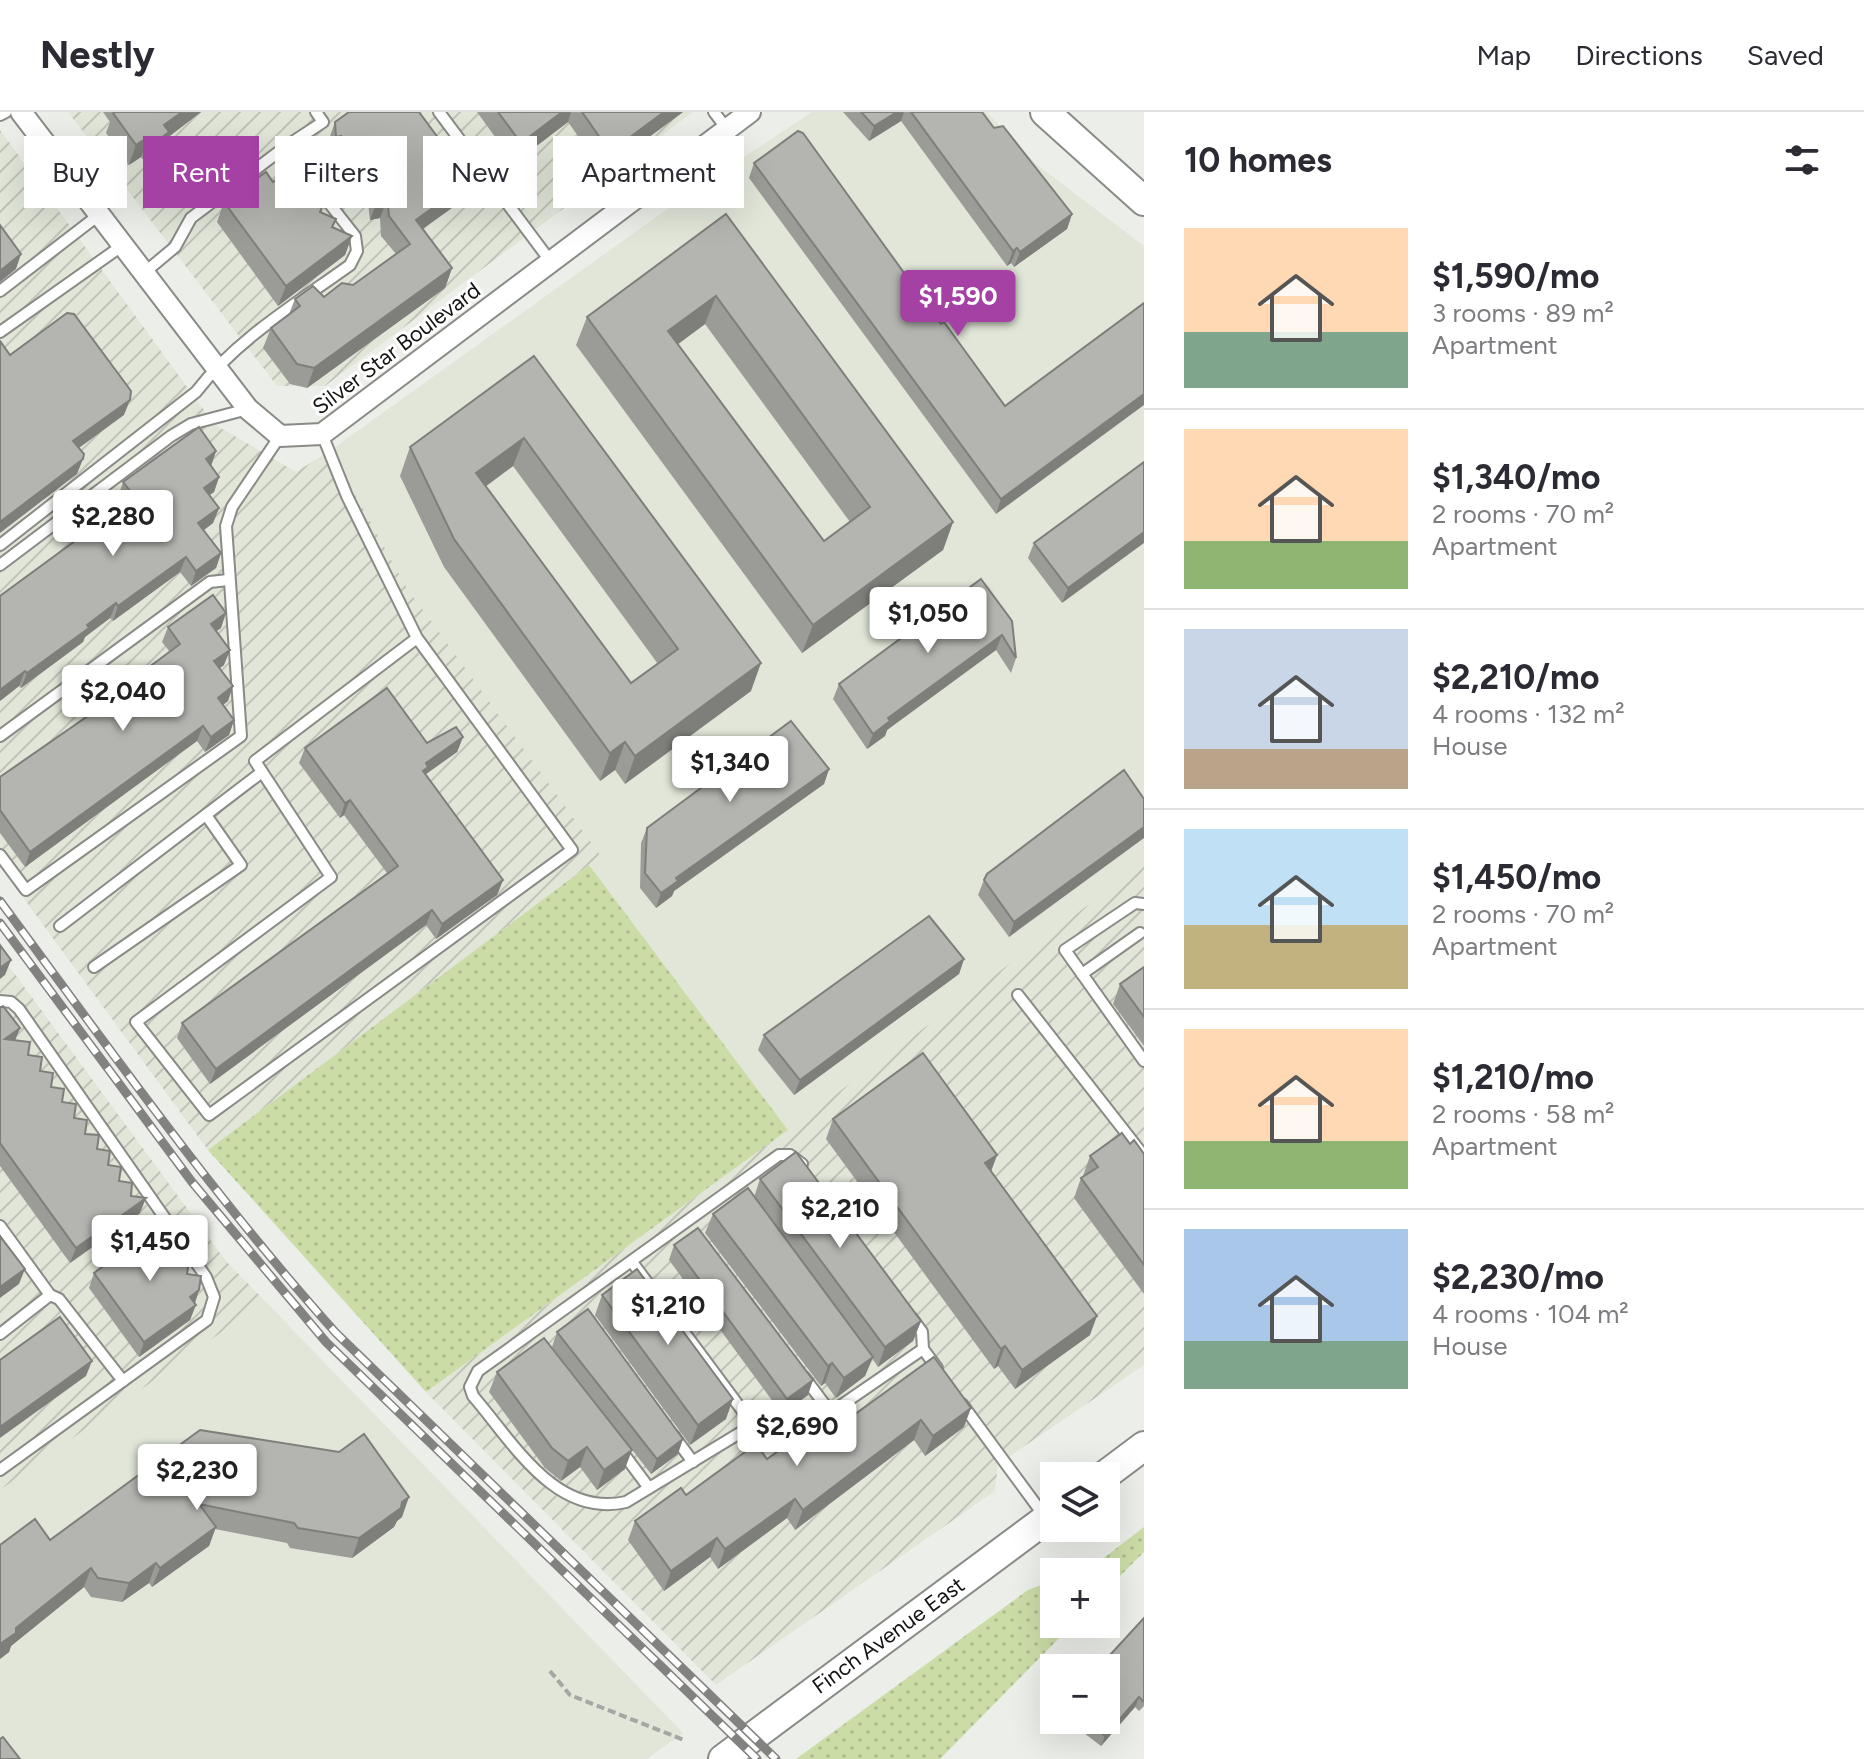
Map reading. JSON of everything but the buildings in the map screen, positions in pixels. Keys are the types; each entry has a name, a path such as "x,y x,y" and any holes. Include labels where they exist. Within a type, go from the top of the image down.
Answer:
{"main road":[{"path":"1045,112 1144,201"},
{"path":"1120,1464 1144,1446"},
{"name":"Finch Avenue East","path":"723,1759 1040,1523"}],"street":[{"path":"21,112 248,409 280,436"},
{"name":"Silver Star Boulevard","path":"280,436 322,434 750,112"}],"lane":[{"path":"0,115 6,112"},
{"path":"302,136 323,122 316,112"},
{"path":"439,112 551,262"},
{"path":"714,112 727,129"},
{"path":"144,273 175,247 191,218 275,155"},
{"path":"0,545 196,392 216,365 350,265 357,251 355,236 333,208"},
{"path":"0,291 100,214"},
{"path":"0,332 123,245"},
{"path":"0,565 171,436 191,424 248,409"},
{"path":"322,434 347,496 417,638 572,850 209,1115 136,1022 331,877 255,761 417,638"},
{"path":"0,855 26,890 241,736 241,696 228,580 226,526 232,507 280,436"},
{"path":"0,736 210,582 228,580"},
{"path":"60,926 262,772"},
{"path":"94,967 241,865 206,815"},
{"path":"1144,904 1135,903 1065,950 1144,1061"},
{"path":"1082,974 1140,933"},
{"path":"1018,995 1144,1156"},
{"path":"0,1001 11,1002 19,1009 206,1277 214,1297 207,1320 0,1470"},
{"path":"807,1171 798,1159 779,1155 478,1371 470,1387 473,1396 551,1487 602,1506 626,1502 753,1425 798,1429 814,1424 923,1349"},
{"path":"735,1187 744,1199"},
{"path":"687,1222 697,1234"},
{"path":"0,1226 50,1295 59,1299 123,1381"},
{"path":"632,1262 753,1425"},
{"path":"0,1334 50,1295"},
{"path":"575,1301 584,1314"},
{"path":"904,1307 922,1332 923,1349 947,1383"},
{"path":"531,1333 540,1345"},
{"path":"792,1362 831,1413"},
{"path":"869,1368 878,1380"},
{"path":"955,1394 1040,1503"},
{"path":"666,1425 693,1462"},
{"path":"613,1440 649,1488"}],"path":[{"path":"550,1671 570,1695 684,1740"}],"shaded area":[{"path":"68,112 693,112 661,136 553,136 553,208 564,208 325,386 277,386 127,189 127,136 86,136"},
{"path":"812,112 987,112 1036,164 1144,246 1144,863 788,1130 589,865 600,856 405,585 331,450 669,208 744,208 744,157"},
{"path":"0,130 24,163 24,208 57,208 214,424 296,472 331,450 405,585 601,856 208,1150 0,866"},
{"path":"1144,863 1144,1365 998,1464 995,1491 716,1685 426,1392 788,1130"},
{"path":"0,954 225,1260 265,1301 0,1490"},
{"path":"265,1301 683,1733 647,1759 0,1759 0,1490"}],"green space":[{"path":"589,865 788,1130 426,1392 208,1150"},
{"path":"1144,1527 1144,1552 1120,1576 1120,1558 1104,1558"},
{"path":"1040,1585 1040,1638 1059,1638 1040,1654 1040,1657 940,1759 796,1759 1028,1590"}],"railway":[{"path":"0,901 205,1175 336,1333 776,1759"},
{"path":"0,923 192,1182 326,1342 757,1759"}]}
